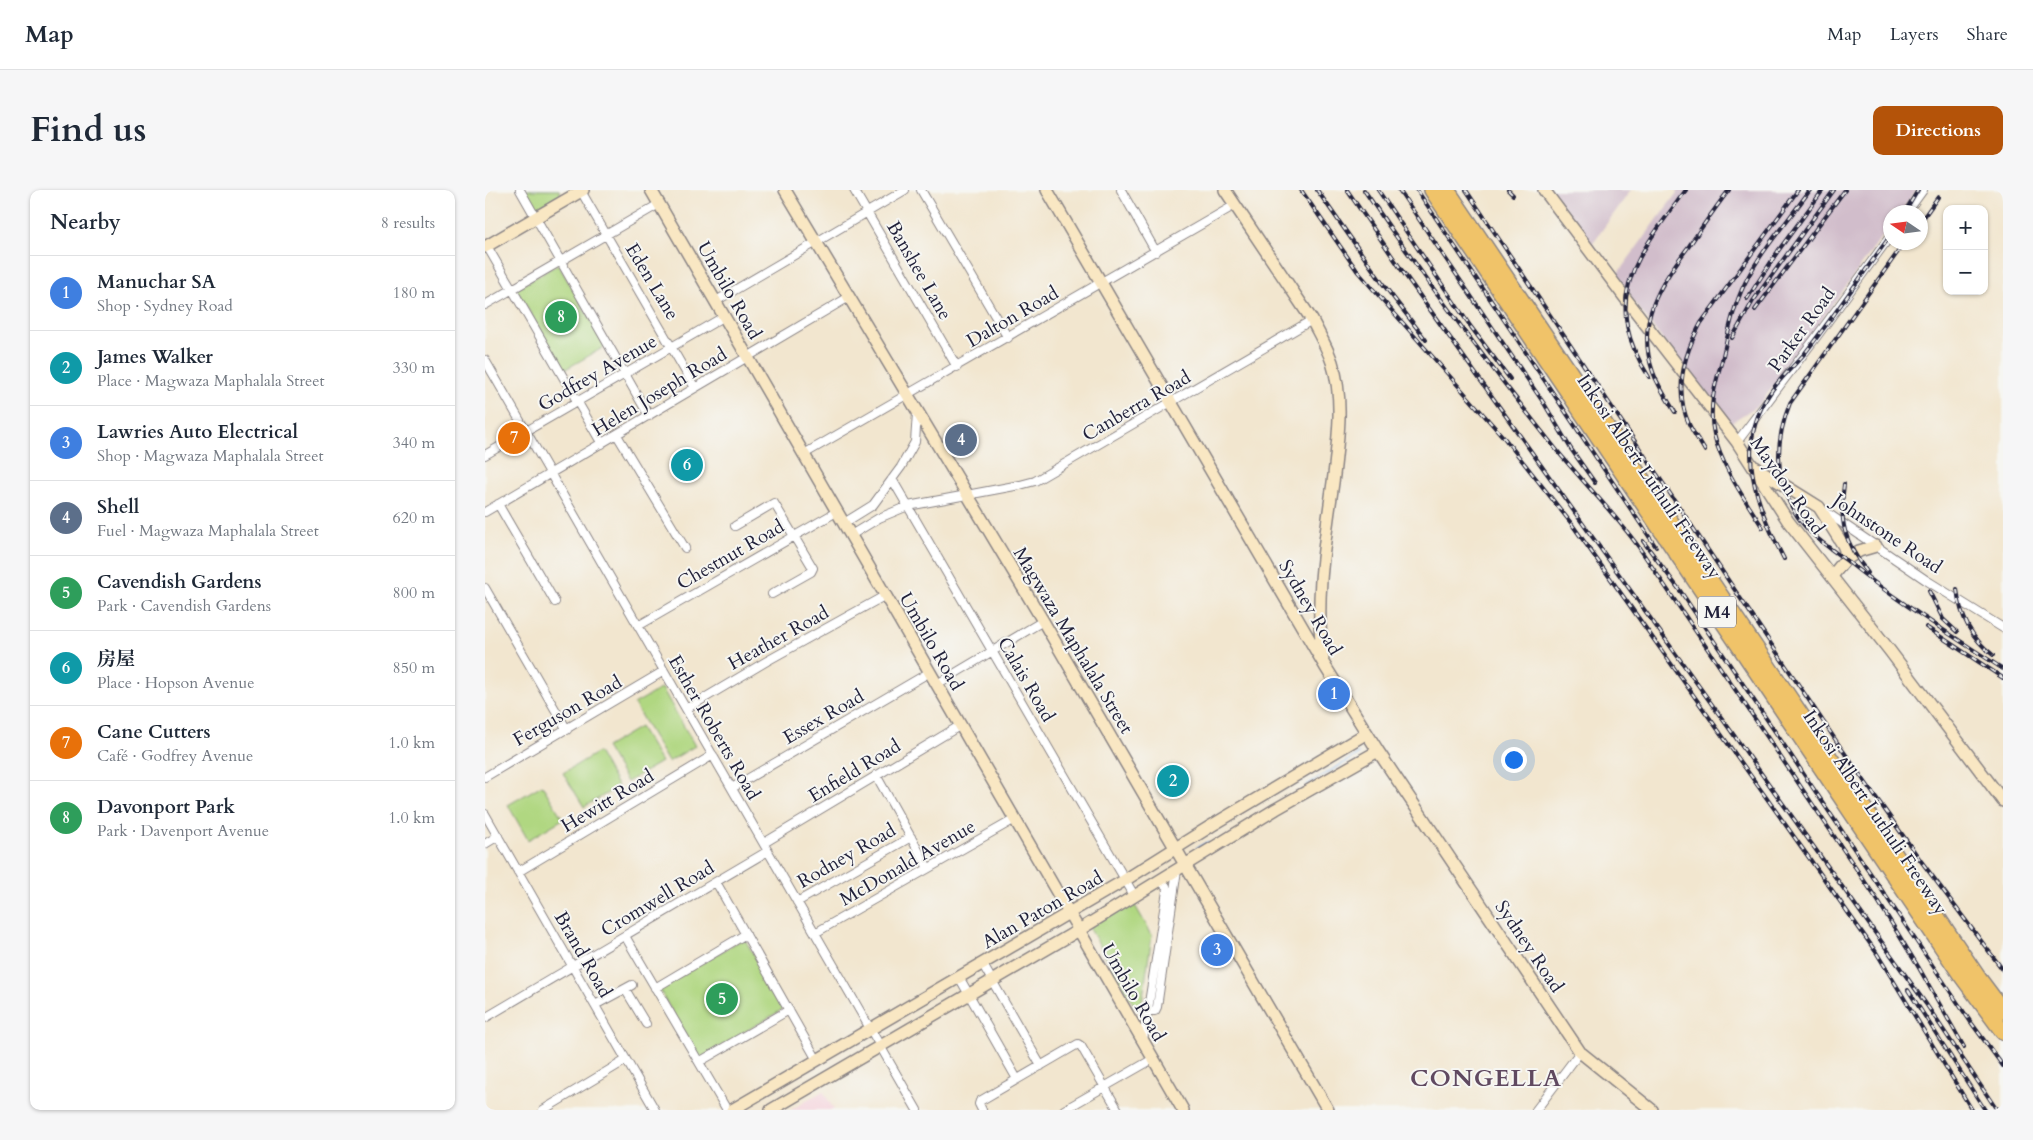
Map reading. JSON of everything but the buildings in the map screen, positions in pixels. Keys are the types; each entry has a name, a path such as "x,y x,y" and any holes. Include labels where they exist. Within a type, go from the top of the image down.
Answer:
{"highway":[{"name":"Inkosi Albert Luthuli Freeway","path":"1432,190 1961,975 2003,1032"},
{"name":"Inkosi Albert Luthuli Freeway","path":"1447,190 2003,1011"}],"street":[{"path":"520,190 649,416"},
{"name":"Umbilo Road","path":"651,190 749,356 1183,1110"},
{"name":"Magwaza Maphalala Street","path":"785,190 1043,621 1175,848 1181,867 1328,1110"},
{"name":"Banshee Lane","path":"854,190 957,367"},
{"path":"716,301 815,241 905,190"},
{"path":"921,190 1008,338"},
{"name":"Sydney Road","path":"1047,190 1325,666 1378,751 1581,1052 1652,1110"},
{"path":"1121,190 1156,252"},
{"path":"1225,190 1312,320 1332,362 1337,384 1339,410 1338,438 1320,589 1320,630 1325,666"},
{"name":"Maydon Road","path":"1544,190 1737,442 1781,510 2003,801"},
{"path":"1912,205 1923,190"},
{"path":"583,191 565,195 535,218 486,246 602,444"},
{"name":"Eden Lane","path":"583,191 695,388"},
{"path":"485,304 659,204"},
{"name":"Dalton Road","path":"805,454 1235,205"},
{"name":"Parker Road","path":"1737,442 1883,246"},
{"name":"Helen Joseph Road","path":"485,512 849,297"},
{"name":"Godfrey Avenue","path":"485,455 725,316"},
{"name":"Canberra Road","path":"851,535 885,514 908,506 1035,481 1312,320"},
{"name":"Esther Roberts Road","path":"485,360 917,1110"},
{"path":"844,523 873,505 910,453 915,442 917,413"},
{"path":"617,434 685,548"},
{"name":"Johnstone Road","path":"1754,466 2003,628"},
{"name":"Calais Road","path":"892,479 1134,895"},
{"path":"1781,510 1786,499 1795,492"},
{"path":"735,526 774,503 813,570 772,594"},
{"path":"498,504 555,602"},
{"path":"1819,507 1843,545 1845,560"},
{"name":"Chestnut Road","path":"638,626 838,511"},
{"path":"1832,576 1845,560 1859,551 1876,546"},
{"path":"485,588 567,730"},
{"name":"Heather Road","path":"686,709 767,661 886,595"},
{"path":"937,684 1043,621"},
{"name":"Ferguson Road","path":"485,777 665,672"},
{"name":"Essex Road","path":"732,788 930,672"},
{"name":"Enfield Road","path":"764,843 961,725"},
{"name":"Alan Paton Road","path":"732,1110 1125,880 1367,733"},
{"name":"Alan Paton Road","path":"771,1110 1079,930 1276,809 1378,751"},
{"name":"Hewitt Road","path":"518,872 713,756"},
{"path":"876,776 928,868"},
{"path":"1267,794 1276,809"},
{"name":"Brand Road","path":"485,814 655,1110"},
{"name":"McDonald Avenue","path":"815,933 1015,819"},
{"path":"485,844 498,836"},
{"name":"Rodney Road","path":"797,902 911,837"},
{"name":"Cromwell Road","path":"485,1018 768,851"},
{"path":"1162,942 1181,867"},
{"path":"1143,1040 1147,1011 1155,1011 1157,1008 1167,891 1166,886 1159,880"},
{"path":"716,882 817,1060"},
{"path":"655,988 746,934"},
{"path":"625,936 727,1110"},
{"path":"982,964 1041,1066"},
{"path":"959,977 1017,1079"},
{"path":"595,1005 628,987 646,1024"},
{"path":"699,1062 789,1010"},
{"path":"982,1110 979,1104 980,1101 1080,1044 1118,1110"},
{"path":"1536,1110 1581,1052"},
{"path":"1064,1110 1153,1059"},
{"path":"544,1110 626,1060"}],"shaded area":[{"path":"1551,190 1631,190 1592,244"},
{"path":"1679,190 1917,190 1905,205 1883,205 1883,236 1760,404 1727,425 1615,277"},
{"path":"823,1091 834,1110 791,1110"}],"green space":[{"path":"522,190 559,190 561,195 534,210"},
{"path":"558,264 606,346 564,370 516,289"},
{"path":"662,688 695,746 668,762 634,704"},
{"path":"640,727 661,762 627,782 606,747"},
{"path":"598,752 618,787 584,807 563,773"},
{"path":"542,785 563,819 528,840 508,805"},
{"path":"1133,902 1152,935 1142,1003 1134,1005 1089,927"},
{"path":"744,938 785,1008 699,1059 659,989"}],"waterway":[{"path":"1307,785 1359,754"},
{"path":"1197,848 1208,842"}],"railway":[{"path":"1301,190 1358,272 1505,439 1571,523 1876,952 1972,1110"},
{"path":"1317,190 1383,284 1426,340"},
{"path":"1347,190 1403,272 1926,1004 1997,1110"},
{"path":"1364,190 1435,291 1508,388 1559,453 1638,546 1878,901 1964,1047"},
{"path":"1378,190 1471,327 1510,379"},
{"path":"1399,190 1545,405 1571,449 1595,483"},
{"path":"1417,190 1656,547"},
{"path":"1466,190 1841,748 1921,861 2003,970"},
{"path":"1508,190 1513,195"},
{"path":"1649,377 1634,349 1627,323 1626,300 1631,278 1640,256 1686,190"},
{"path":"1675,412 1653,372 1648,354 1647,336 1649,320 1653,304 1660,289 1729,190"},
{"path":"1705,451 1692,431 1682,399 1683,373 1690,347 1701,323 1798,190"},
{"path":"1763,528 1735,483 1717,446 1712,425 1713,397 1731,321 1745,283 1767,247 1810,190"},
{"path":"1747,299 1778,251 1823,190"},
{"path":"1732,338 1753,301 1834,190"},
{"path":"1755,310 1845,190"},
{"path":"1909,205 1918,190"},
{"path":"1928,211 1938,197"},
{"path":"1784,559 1765,519 1753,477 1751,456 1753,434 1759,414 1770,393 1816,339 1883,246"},
{"path":"1899,250 1790,403 1785,416 1780,443 1780,470 1783,483 1793,509 1804,525 1817,538 1904,604 2003,669"},
{"path":"1844,484 1842,509 1845,531 1853,552 1868,573"},
{"path":"1643,541 1681,592 1970,1021 2003,1066"},
{"path":"1957,589 1961,608 1968,626 1979,642 1993,655"},
{"path":"1929,591 1943,619 1957,632"},
{"path":"1926,627 2003,678"},
{"path":"1908,990 1985,1110"}],"place":[{"name":"Davonport Park","path":"561,317"},
{"name":"Cane Cutters","path":"514,438"},
{"name":"Shell","path":"961,440"},
{"name":"房屋","path":"687,465"},
{"name":"Manuchar SA","path":"1334,694"},
{"name":"James Walker","path":"1173,781"},
{"name":"Lawries Auto Electrical","path":"1217,950"},
{"name":"Cavendish Gardens","path":"722,999"}],"district":[{"name":"CONGELLA","path":"1486,1078"}]}
